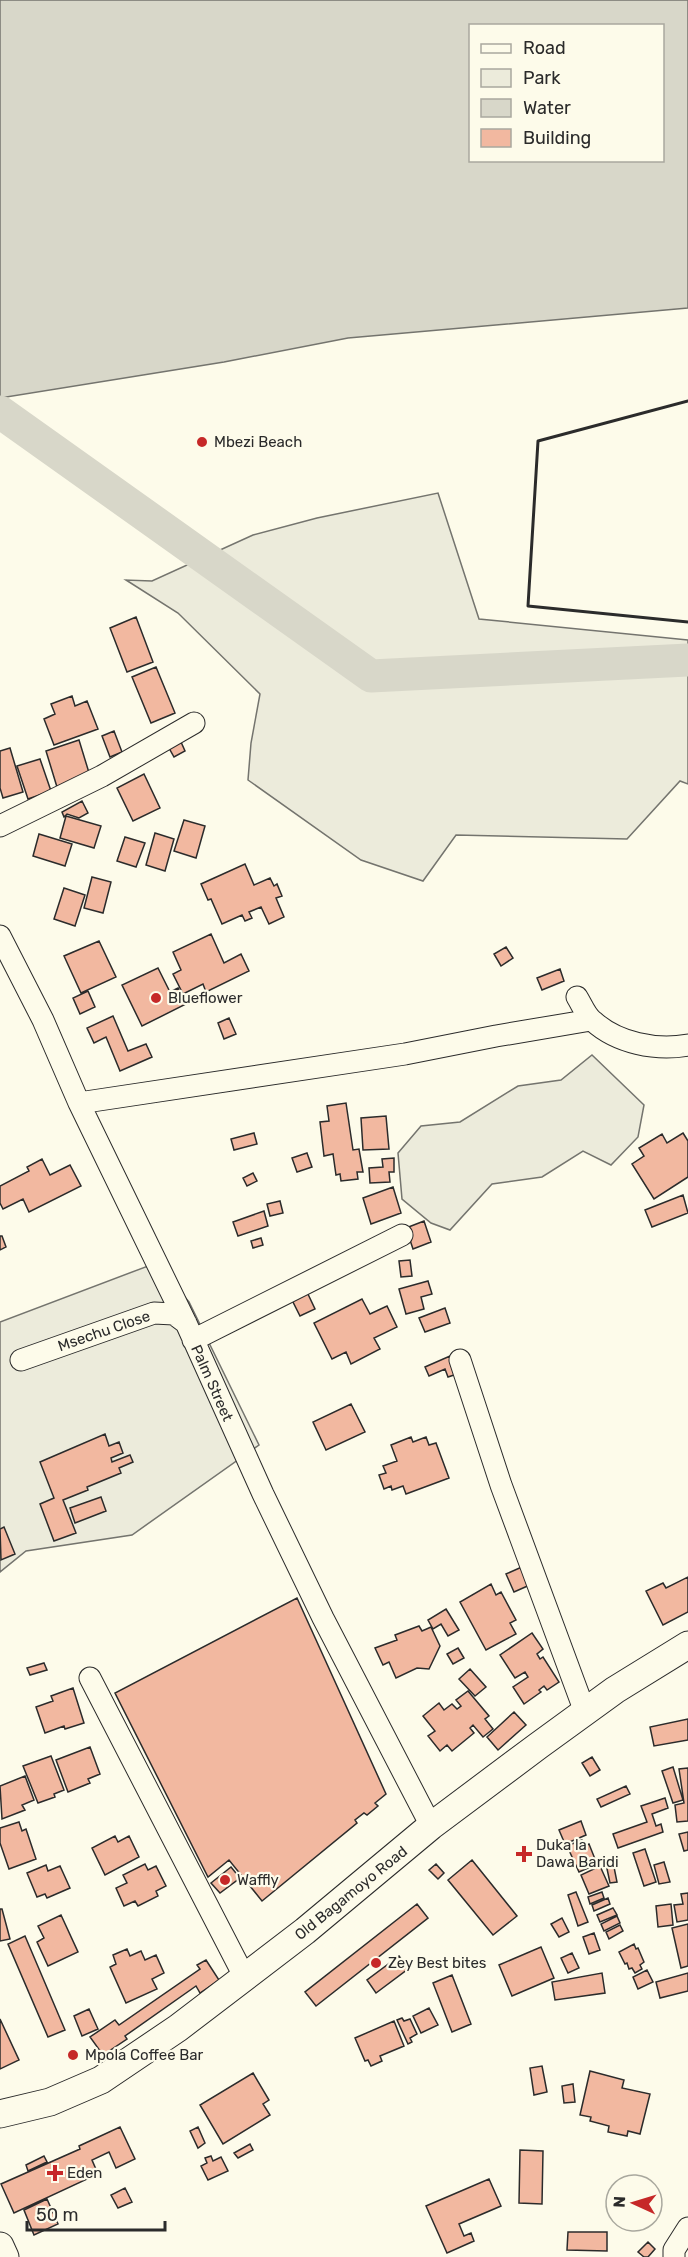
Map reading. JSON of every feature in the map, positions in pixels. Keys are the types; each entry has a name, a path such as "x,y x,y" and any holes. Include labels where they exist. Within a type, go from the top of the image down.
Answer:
{"main road":[{"name":"Old Bagamoyo Road","path":"0,2114 50,2102 101,2080 178,2028 245,1978 431,1826 615,1690 688,1645"},
{"path":"0,2246 5,2257"}],"street":[{"path":"0,826 102,776 194,723"},
{"name":"Palm Street","path":"0,936 43,1020 79,1103 323,1618 431,1826"},
{"path":"578,997 591,1020 617,1038 650,1046 688,1045"},
{"path":"79,1103 405,1054 591,1020"},
{"path":"189,1331 402,1235"},
{"name":"Msechu Close","path":"21,1360 154,1313 174,1314 189,1331"},
{"path":"460,1360 501,1485 585,1712"},
{"path":"90,1678 245,1978"},
{"path":"674,2257 674,2250 688,2228"}],"green space":[{"path":"438,493 479,619 688,640 688,784 680,781 627,839 456,835 423,881 361,860 248,780 251,743 260,694 178,613 126,580 152,581 253,535 317,518"},
{"path":"592,1055 644,1105 638,1137 611,1165 583,1151 542,1177 492,1184 450,1230 431,1223 402,1199 398,1153 421,1126 460,1122 518,1086 561,1080"},
{"path":"148,1266 178,1289 189,1302 259,1445 132,1535 26,1551 0,1572 0,1322"}],"water":[{"path":"0,0 688,0 688,308 348,338 224,362 0,398"}],"building":[{"path":"136,617 153,662 127,672 110,628"},
{"path":"156,667 175,713 151,723 132,677"},
{"path":"72,696 75,706 87,701 98,729 54,745 44,719 55,714 51,704"},
{"path":"114,731 122,752 110,757 102,736"},
{"path":"79,740 90,776 57,787 46,751"},
{"path":"181,742 185,751 174,757 169,748"},
{"path":"10,748 23,792 3,798 0,788 0,751"},
{"path":"40,759 51,791 28,799 17,766"},
{"path":"144,774 160,808 133,821 117,788"},
{"path":"82,801 88,813 79,818 67,814 64,817 62,812"},
{"path":"66,816 101,826 94,848 60,838"},
{"path":"184,820 205,826 196,858 174,851"},
{"path":"155,833 174,839 165,871 146,865"},
{"path":"39,834 72,844 65,866 33,856"},
{"path":"125,837 145,843 136,867 117,861"},
{"path":"245,864 254,885 270,878 274,886 277,884 282,896 276,898 284,917 269,924 261,907 249,912 252,918 245,921 242,915 222,924 211,899 208,900 201,884"},
{"path":"92,877 111,882 103,913 84,908"},
{"path":"64,888 85,895 75,926 54,919"},
{"path":"211,934 224,963 241,954 249,971 206,992 203,984 183,994 173,974 181,970 173,952"},
{"path":"99,941 116,977 81,993 64,956"},
{"path":"506,947 513,958 501,966 494,954"},
{"name":"Blueflower","path":"158,968 170,992 178,988 186,1004 142,1026 122,985"},
{"path":"560,969 564,981 542,990 537,978"},
{"path":"88,991 95,1007 80,1014 73,998"},
{"path":"113,1016 128,1051 146,1044 152,1057 120,1071 106,1037 94,1043 87,1028"},
{"path":"229,1018 236,1034 224,1039 218,1023"},
{"path":"346,1103 353,1150 359,1149 363,1172 357,1172 358,1179 341,1181 340,1174 336,1175 333,1154 324,1156 320,1122 329,1121 327,1106"},
{"path":"386,1116 389,1149 363,1150 361,1118"},
{"path":"254,1133 257,1144 234,1150 231,1139"},
{"path":"683,1133 688,1141 688,1177 654,1199 632,1164 644,1156 639,1148 662,1134 667,1143"},
{"path":"307,1153 312,1167 297,1172 292,1158"},
{"path":"394,1158 394,1172 389,1172 390,1182 370,1183 369,1168 383,1167 382,1159"},
{"path":"42,1159 50,1175 70,1165 81,1186 29,1212 23,1199 3,1209 0,1203 0,1186 29,1171 27,1167"},
{"path":"253,1173 257,1181 247,1186 243,1178"},
{"path":"393,1187 401,1213 371,1224 363,1198"},
{"path":"683,1195 688,1213 652,1227 645,1210"},
{"path":"280,1201 283,1213 270,1216 267,1204"},
{"path":"264,1211 268,1226 238,1236 233,1222"},
{"path":"424,1221 431,1242 413,1249 406,1228"},
{"path":"0,1236 6,1247 0,1250"},
{"path":"261,1238 263,1245 253,1248 251,1241"},
{"path":"410,1260 412,1276 401,1277 399,1261"},
{"path":"428,1281 432,1294 421,1297 424,1309 406,1314 399,1289"},
{"path":"307,1292 315,1309 300,1316 292,1300"},
{"path":"362,1299 370,1314 387,1306 397,1327 374,1338 380,1349 351,1364 346,1352 332,1359 314,1323"},
{"path":"445,1308 450,1323 425,1332 419,1318"},
{"path":"450,1356 457,1374 448,1377 445,1369 429,1376 425,1367"},
{"path":"351,1404 365,1432 326,1450 313,1422"},
{"path":"105,1434 109,1446 119,1442 123,1453 111,1458 112,1462 130,1455 133,1462 119,1468 121,1473 63,1500 76,1533 54,1541 40,1504 54,1498 40,1462"},
{"path":"411,1437 413,1442 426,1437 429,1445 436,1443 449,1478 406,1494 403,1486 392,1490 391,1486 384,1489 379,1475 386,1473 383,1466 397,1461 391,1445"},
{"path":"101,1497 106,1511 75,1523 70,1508"},
{"path":"4,1527 15,1554 1,1560 0,1529"},
{"path":"524,1566 532,1584 514,1592 506,1574"},
{"path":"688,1577 688,1612 663,1625 646,1591 663,1583 666,1588"},
{"path":"491,1584 496,1595 501,1592 516,1620 510,1623 516,1634 486,1650 460,1602"},
{"path":"297,1598 386,1794 375,1803 378,1806 367,1815 364,1813 355,1820 357,1823 262,1901 229,1860 208,1877 115,1693"},
{"path":"446,1609 459,1630 448,1636 441,1624 433,1629 428,1620"},
{"path":"419,1626 422,1631 431,1627 440,1646 429,1669 417,1668 396,1678 389,1662 383,1665 375,1648 397,1640 395,1635"},
{"path":"532,1633 543,1649 537,1654 540,1659 543,1657 559,1682 547,1690 544,1686 539,1690 541,1692 524,1704 513,1687 528,1677 525,1672 515,1678 500,1655"},
{"path":"458,1648 464,1658 453,1664 447,1654"},
{"path":"44,1663 47,1670 30,1675 27,1668"},
{"path":"470,1669 486,1687 475,1696 459,1679"},
{"path":"73,1688 84,1723 65,1729 64,1726 45,1733 36,1707 53,1701 51,1696"},
{"path":"468,1691 489,1716 485,1719 493,1729 483,1737 473,1725 470,1728 474,1733 452,1751 447,1745 440,1751 428,1736 435,1731 423,1716 439,1703 444,1710 452,1704 457,1709 461,1706 456,1700"},
{"path":"514,1712 526,1725 498,1750 487,1737"},
{"path":"688,1719 688,1740 654,1746 650,1727"},
{"path":"90,1747 100,1774 88,1779 90,1783 68,1792 56,1760"},
{"path":"51,1756 64,1790 54,1794 55,1797 38,1803 23,1766"},
{"path":"592,1757 600,1770 590,1776 582,1763"},
{"path":"673,1767 683,1800 673,1803 662,1771"},
{"path":"688,1768 688,1821 677,1822 675,1805 684,1803 679,1769"},
{"path":"25,1776 34,1800 22,1805 25,1810 2,1819 0,1786"},
{"path":"626,1786 630,1794 601,1807 597,1799"},
{"path":"665,1798 668,1808 652,1814 656,1826 661,1824 663,1832 618,1848 613,1834 647,1822 641,1806"},
{"path":"581,1821 586,1835 565,1844 559,1830"},
{"path":"19,1822 22,1831 26,1829 36,1859 9,1869 0,1843 0,1828"},
{"path":"688,1832 688,1850 684,1851 679,1834"},
{"path":"115,1836 118,1842 129,1836 139,1857 105,1875 92,1848"},
{"path":"582,1840 585,1846 589,1844 597,1864 579,1872 567,1846"},
{"path":"645,1849 656,1882 644,1886 633,1853"},
{"path":"472,1860 517,1916 493,1935 448,1880"},
{"path":"613,1862 617,1882 610,1883 606,1864"},
{"path":"664,1862 670,1882 659,1884 654,1865"},
{"path":"145,1864 148,1870 156,1866 166,1886 156,1891 158,1896 138,1906 135,1901 124,1906 116,1888 127,1883 123,1875"},
{"path":"436,1864 444,1873 438,1879 429,1870"},
{"path":"46,1865 48,1871 60,1866 70,1888 47,1898 45,1894 37,1897 27,1873"},
{"path":"600,1866 609,1886 589,1894 581,1875"},
{"name":"Waffly","path":"231,1867 240,1878 220,1893 211,1883"},
{"path":"576,1892 588,1922 578,1926 568,1895"},
{"path":"602,1892 604,1898 590,1904 588,1897"},
{"path":"688,1893 688,1920 677,1922 674,1905 683,1904 681,1894"},
{"path":"608,1898 610,1904 594,1911 592,1905"},
{"path":"417,1904 428,1918 316,2006 305,1992"},
{"path":"671,1904 673,1925 658,1927 656,1906"},
{"path":"613,1908 617,1915 600,1922 597,1915"},
{"path":"0,1909 2,1909 10,1939 0,1941"},
{"path":"61,1915 78,1952 48,1966 37,1942 44,1938 38,1926"},
{"path":"617,1916 620,1923 604,1931 601,1924"},
{"path":"562,1918 569,1932 559,1937 551,1924"},
{"path":"688,1924 688,1966 681,1968 672,1928"},
{"path":"620,1925 623,1931 609,1939 606,1932"},
{"path":"594,1933 600,1950 589,1954 583,1937"},
{"path":"25,1936 65,2030 48,2037 8,1944"},
{"path":"634,1944 644,1962 640,1965 642,1969 635,1973 632,1968 629,1969 627,1963 625,1964 619,1952"},
{"path":"541,1947 554,1978 512,1996 499,1965"},
{"path":"127,1949 130,1956 141,1951 145,1960 156,1955 164,1973 152,1979 157,1989 126,2003 110,1967 116,1964 113,1955"},
{"path":"572,1953 579,1968 568,1973 561,1958"},
{"path":"399,1956 408,1969 376,1993 367,1980"},
{"path":"206,1960 219,1980 200,1993 196,1986 125,2036 127,2039 103,2055 90,2037 115,2020 119,2025 200,1969 197,1965"},
{"path":"647,1970 653,1982 638,1989 633,1977"},
{"path":"602,1973 605,1993 555,2000 552,1982"},
{"path":"688,1973 688,1991 660,1998 656,1982"},
{"path":"452,1975 471,2024 452,2032 433,1983"},
{"path":"429,2008 438,2025 421,2033 413,2016"},
{"path":"89,2009 98,2029 82,2036 74,2016"},
{"path":"402,2018 404,2021 410,2019 417,2034 410,2038 412,2042 408,2044 397,2020"},
{"path":"0,2019 19,2060 0,2069"},
{"path":"394,2021 404,2046 380,2056 382,2061 371,2066 368,2060 365,2061 355,2038"},
{"path":"542,2066 547,2092 534,2095 530,2068"},
{"path":"590,2071 624,2080 622,2088 650,2094 640,2134 628,2131 627,2136 608,2132 609,2126 590,2121 591,2117 580,2115"},
{"path":"253,2073 269,2100 263,2104 270,2115 223,2144 200,2105"},
{"path":"573,2084 575,2102 564,2103 562,2086"},
{"path":"120,2127 135,2159 116,2168 109,2152 92,2160 98,2174 14,2213 1,2184 80,2149 79,2146"},
{"path":"198,2127 205,2143 198,2148 190,2131"},
{"path":"250,2144 253,2150 238,2158 234,2153"},
{"path":"520,2150 543,2151 542,2204 519,2203"},
{"path":"44,2156 47,2162 28,2171 26,2165"},
{"path":"211,2156 213,2161 221,2157 228,2171 208,2180 201,2166 207,2163 205,2158"},
{"path":"489,2179 501,2206 459,2224 464,2236 471,2233 474,2241 447,2253 426,2206"},
{"path":"125,2188 132,2202 118,2208 111,2195"},
{"path":"47,2199 58,2224 34,2235 24,2210"},
{"path":"568,2232 607,2233 607,2251 567,2250"},
{"path":"648,2242 655,2249 648,2257 644,2257 638,2252"}],"waterway":[{"path":"0,412 371,676 688,660"}],"wall":[{"path":"688,401 538,441 528,606 688,622"}],"place":[{"name":"Mbezi Beach","path":"202,442"},
{"name":"Blueflower","path":"156,998"},
{"name":"Duka la Dawa Baridi","path":"524,1854"},
{"name":"Waffly","path":"225,1880"},
{"name":"Zey Best bites","path":"376,1963"},
{"name":"Mpola Coffee Bar","path":"73,2055"},
{"name":"Eden","path":"55,2173"}]}
